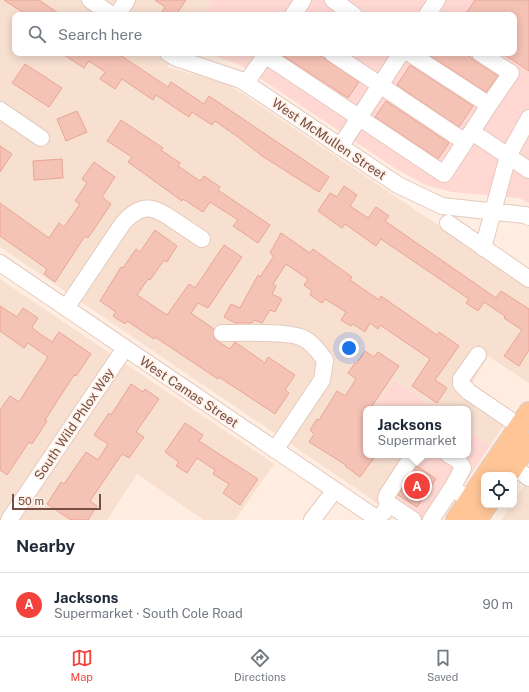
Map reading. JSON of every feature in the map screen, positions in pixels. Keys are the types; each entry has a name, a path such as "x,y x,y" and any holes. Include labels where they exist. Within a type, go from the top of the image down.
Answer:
{"main road":[{"path":"488,472 524,419"},
{"path":"510,471 529,444"},
{"path":"477,520 478,502 481,490"},
{"path":"456,520 478,502"}],"street":[{"path":"90,0 108,12"},
{"path":"119,12 127,0"},
{"path":"295,12 303,0"},
{"path":"333,0 350,12"},
{"path":"429,12 437,0"},
{"name":"West McMullen Street","path":"173,56 241,80 398,185 442,206 529,217"},
{"path":"246,83 264,56"},
{"path":"268,56 358,118 444,174 511,74 484,56"},
{"path":"336,56 380,85 468,137 508,156 529,170"},
{"path":"340,147 400,56"},
{"path":"414,56 489,105"},
{"path":"0,110 41,138"},
{"path":"483,248 508,156 529,118"},
{"path":"66,308 131,214 152,208 162,212 202,239"},
{"path":"448,223 529,280"},
{"name":"West Camas Street","path":"0,263 379,520"},
{"path":"222,333 291,334 302,337 315,346 325,360 322,380 275,450"},
{"name":"South Wild Phlox Way","path":"9,520 125,348"},
{"path":"478,355 461,379 461,384 469,392 524,419"},
{"path":"412,458 387,495 386,499 389,504 413,520"},
{"path":"431,520 463,468 458,460 454,458"},
{"path":"510,471 529,478"},
{"path":"452,488 478,502"},
{"path":"312,520 335,490"},
{"path":"379,520 389,504"}],"shaded area":[{"path":"0,0 212,0 204,12 12,12 12,56 174,56 167,67 228,84 529,286 529,383 488,356 472,384 512,413 490,446 471,433 471,406 432,406 394,380 376,406 363,406 363,458 402,458 373,500 0,247"},
{"path":"212,0 529,0 529,203 519,198 452,192 425,185 393,167 240,65 214,56 517,56 517,12 204,12"},
{"path":"0,279 274,464 235,520 204,520 137,474 107,520 0,520"},
{"path":"394,380 432,406 376,406"},
{"path":"471,433 490,446 440,520 402,520 373,500 402,458 471,458"},
{"path":"529,478 529,520 501,520 509,508 517,508 517,496"}],"building":[{"path":"4,0 39,0 57,12 22,12"},
{"path":"155,0 186,0 178,12 162,12 165,7"},
{"path":"475,0 529,0 529,71 506,56 517,56 517,12 467,12"},
{"path":"66,56 122,56 168,87 171,82 204,104 209,96 329,177 319,192 262,156 215,121 212,125 192,112 189,117 156,95 153,100 122,79 115,89 100,79 105,72 89,61 84,68"},
{"path":"284,56 320,56 359,82 348,98"},
{"path":"431,56 469,56 498,76 486,92"},
{"path":"25,64 62,88 49,107 12,83"},
{"path":"410,65 473,106 459,127 397,85"},
{"path":"386,101 449,143 438,159 375,117"},
{"path":"77,111 87,132 66,141 57,119"},
{"path":"121,120 163,148 161,150 180,163 178,166 200,181 204,176 220,187 218,190 270,225 258,243 233,226 238,220 210,202 203,212 183,199 182,201 128,162 132,157 107,141"},
{"path":"0,146 12,154 0,172"},
{"path":"62,159 63,178 34,180 33,161"},
{"path":"94,162 115,177 102,197 111,204 88,238 85,236 55,282 44,274 47,269 0,236 0,203 49,238 59,223 64,227 80,204 75,201 87,183 82,179"},
{"path":"344,186 357,195 350,206 368,218 376,207 389,216 385,221 496,298 501,291 529,309 529,350 519,366 504,356 522,330 504,318 505,316 484,302 478,311 466,303 469,299 381,239 376,246 345,224 342,228 318,211 330,193 337,197"},
{"path":"155,230 177,246 167,262 164,260 137,295 167,315 189,284 195,288 224,245 242,257 208,308 198,303 191,313 214,329 214,337 217,341 230,349 235,342 265,363 268,357 295,375 285,390 289,393 275,414 219,377 218,379 155,337 154,339 127,321 125,324 113,316 116,312 100,301 121,267 123,268 136,249 140,252"},
{"path":"281,233 310,253 313,249 352,277 350,280 379,300 381,296 437,335 439,332 459,346 435,380 447,388 437,403 412,386 430,359 380,325 378,329 370,323 365,332 353,324 351,326 341,320 346,312 325,299 322,303 310,295 312,291 304,285 308,279 286,264 273,284 276,286 272,294 282,299 275,312 270,310 262,323 254,320 252,323 235,323 224,317 231,304 240,308 258,275 260,277 274,256 270,253"},
{"path":"0,306 17,317 23,308 38,318 32,327 52,342 59,332 91,354 76,376 74,375 45,420 47,421 32,444 29,442 7,475 0,470 0,410 10,396 19,402 48,357 28,343 24,348 0,331"},
{"path":"365,351 374,357 378,352 399,366 372,406 363,406 363,458 374,458 360,477 345,466 346,465 309,442 314,434 310,430 317,419 319,420 337,391 345,396 356,379 348,373 355,363 356,364"},
{"path":"131,384 143,392 145,389 159,399 136,432 144,437 129,458 122,454 90,501 97,506 88,520 71,520 47,504 61,482 64,484 86,452 98,460 108,444 94,435 109,413 111,415"},
{"path":"185,423 203,435 199,441 258,479 240,505 223,493 229,484 213,474 215,470 197,458 187,473 176,466 179,462 165,452"},
{"path":"417,466 436,479 417,507 398,495"}],"place":[{"name":"Jacksons","path":"417,486"}]}
